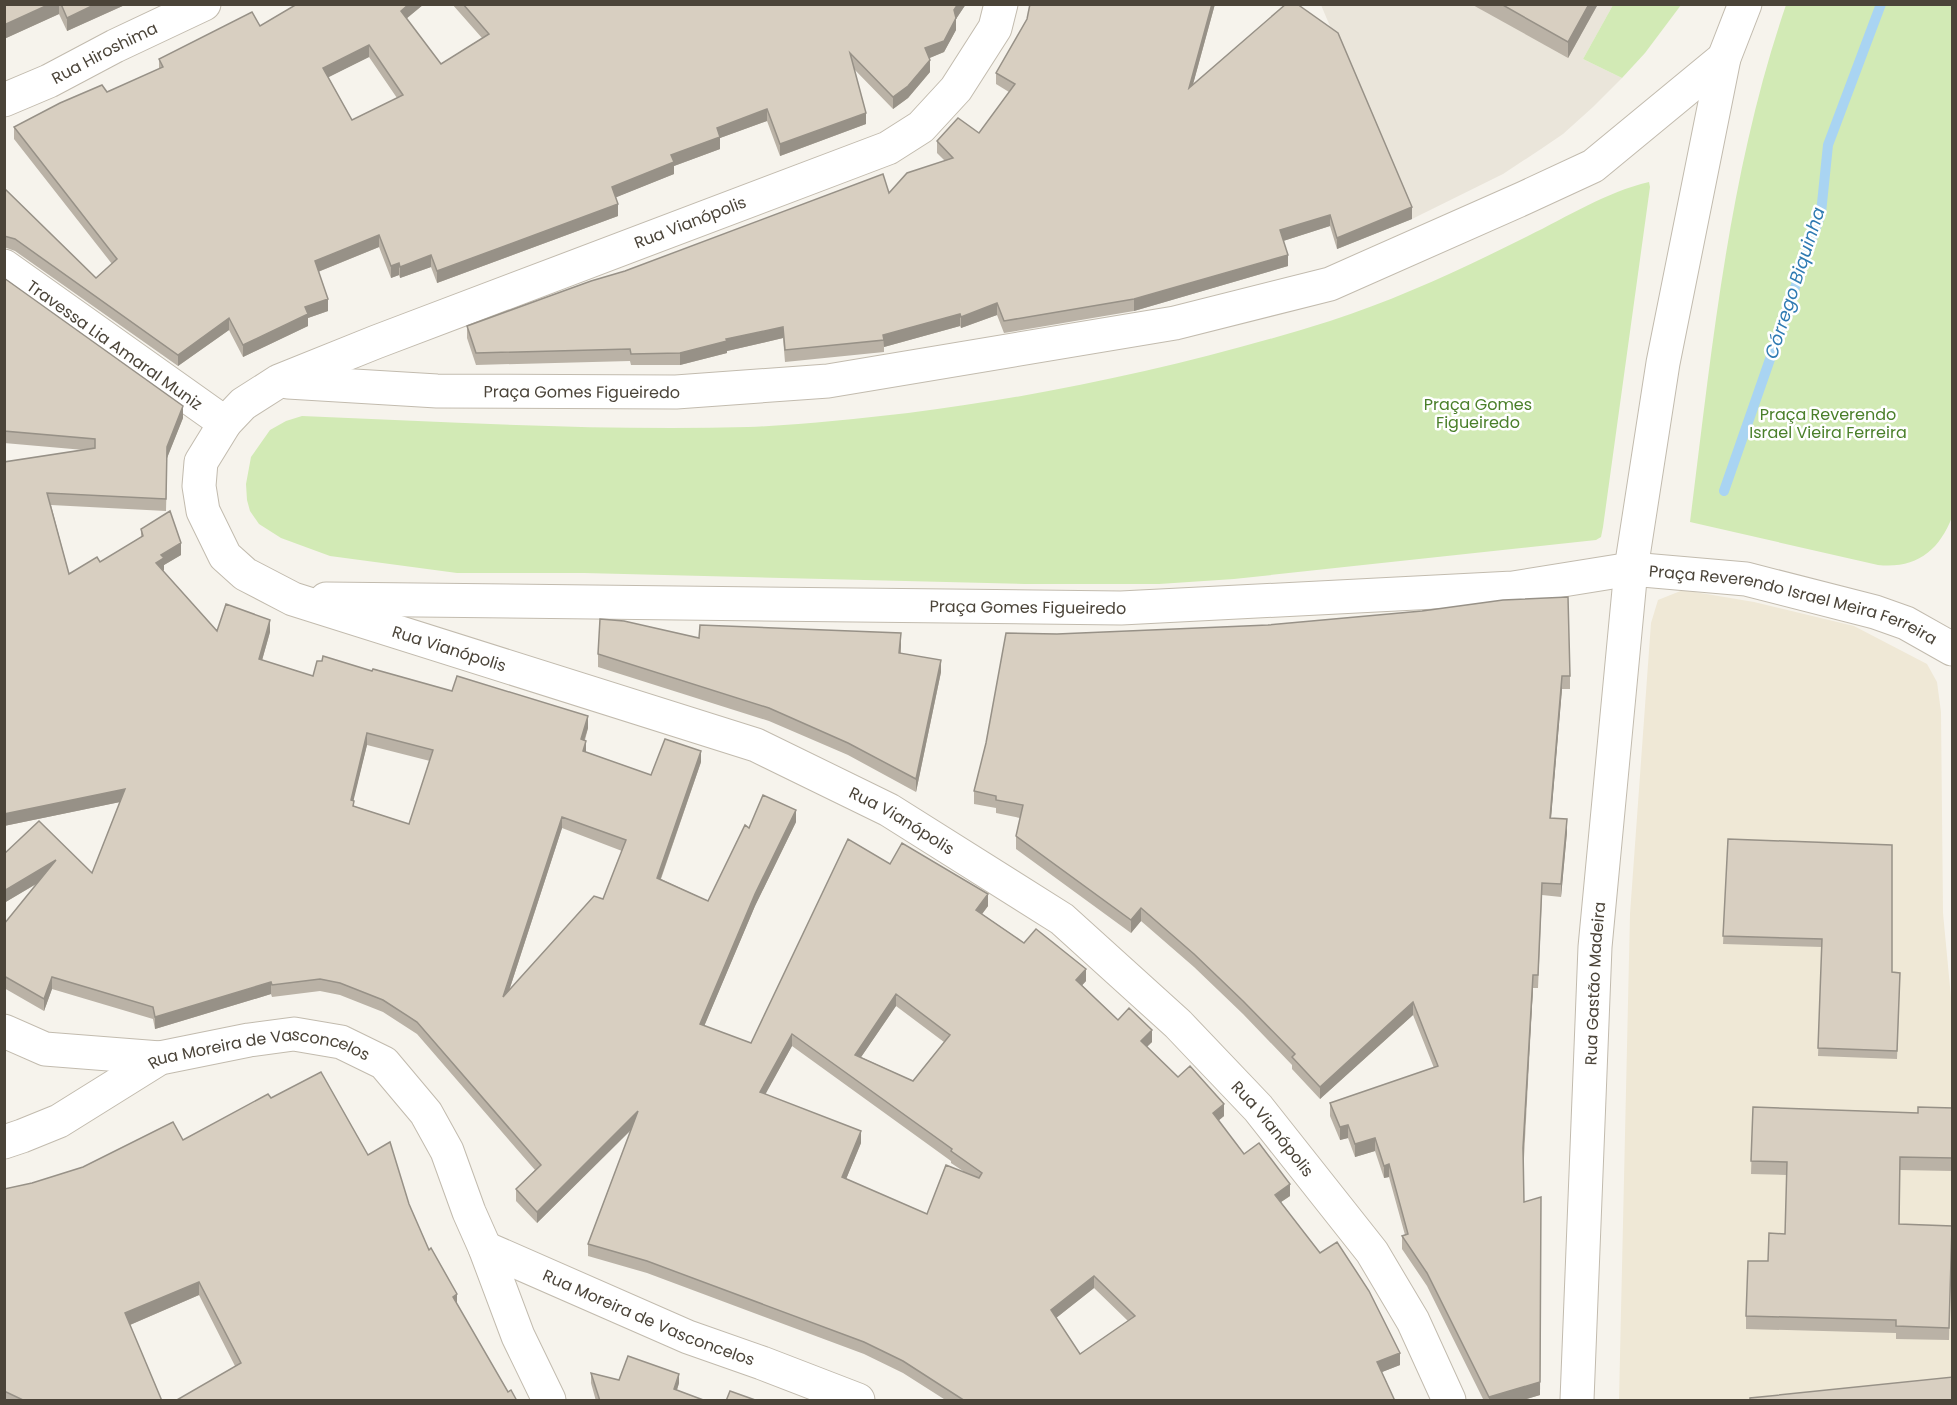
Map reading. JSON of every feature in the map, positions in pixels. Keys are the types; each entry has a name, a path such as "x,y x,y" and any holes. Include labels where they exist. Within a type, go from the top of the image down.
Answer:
{"street":[{"name":"Rua Hiroshima","path":"4,100 49,81 115,46 204,4"},
{"name":"Rua Vianópolis","path":"1001,4 995,28 956,89 921,127 888,148 421,324 279,381 243,404 225,423 201,462 199,486 203,511 225,555 245,574 292,599 756,745 889,810 1062,919 1178,1024 1258,1108 1372,1252 1413,1321 1449,1401"},
{"path":"1631,568 1663,363 1724,58 1745,4"},
{"name":"Praça Gomes Figueiredo","path":"279,381 437,391 676,392 828,381 1175,323 1330,284 1593,166 1724,58"},
{"name":"Travessa Lia Amaral Muniz","path":"4,266 225,423"},
{"name":"Praça Gomes Figueiredo","path":"292,599 1121,608 1513,588 1631,568"},
{"name":"Praça Reverendo Israel Meira Ferreira","path":"1631,568 1746,579 1875,612 1906,623 1953,649"},
{"name":"Rua Gastão Madeira","path":"1577,1401 1596,947 1631,568"},
{"path":"4,1030 45,1049 160,1058"},
{"name":"Rua Moreira de Vasconcelos","path":"4,1142 59,1121 160,1058 249,1040 294,1034 341,1042 384,1063 426,1113 447,1151 485,1248 688,1337 858,1401"},
{"path":"485,1248 518,1336 549,1401"}],"shaded area":[{"path":"1321,5 1613,5 1583,59 1622,78 1563,134 1541,149 1503,174 1412,219"},
{"path":"1683,590 1754,602 1854,626 1927,664 1937,682 1941,712 1943,913 1952,1008 1952,1400 1619,1400 1630,914 1651,623 1658,600"}],"green space":[{"path":"1613,5 1681,5 1645,53 1622,78 1583,59"},
{"name":"Praça Reverendo Israel Vieira Ferreira","path":"1786,5 1952,5 1952,517 1947,529 1933,548 1915,561 1904,564 1878,565 1690,522 1715,326 1736,196 1766,68"},
{"name":"Praça Gomes Figueiredo","path":"1649,182 1603,527 1601,537 1596,540 1234,579 1159,584 1025,584 584,573 457,573 330,556 281,538 259,524 250,511 247,500 246,484 251,457 270,430 286,421 302,416 581,427 768,426 962,406 1068,387 1174,364 1278,337 1406,293 1504,248 1602,198"}],"building":[{"path":"4,4 50,4 4,25"},
{"path":"61,4 96,4 67,18"},
{"path":"297,4 409,4 401,11 441,64 489,34 463,4 958,4 954,10 956,18 944,41 925,48 930,60 908,86 893,97 850,53 866,113 780,144 767,109 717,128 720,137 671,155 674,162 612,187 618,204 437,271 431,255 400,267 399,263 391,266 379,235 315,261 328,299 305,307 308,314 243,345 229,318 178,355 15,239 4,236 4,188 96,278 117,259 14,127 60,103 102,85 107,92 163,67 159,59 252,12 260,26","holes":["369,45 403,95 352,120 323,68"]},
{"path":"1030,4 1212,4 1189,88 1286,4 1297,4 1338,33 1412,207 1337,238 1330,215 1280,230 1288,255 1134,299 1004,321 997,303 961,317 960,314 883,335 884,340 785,350 783,327 726,339 727,341 680,353 631,354 630,349 476,353 467,326 625,271 883,174 889,193 907,173 953,158 937,141 958,118 979,133 1015,84 996,73 1027,19"},
{"path":"1501,4 1589,4 1568,42"},
{"path":"4,278 183,406 167,447 166,499 47,493 69,574 97,557 100,562 143,536 141,529 170,511 181,543 161,555 164,558 156,563 217,631 226,604 270,620 259,659 313,676 317,661 322,661 323,656 452,691 457,676 588,716 581,739 586,741 583,751 651,775 665,739 701,751 657,878 708,901 745,825 749,828 763,795 796,810 755,894 700,1024 751,1043 848,839 890,864 902,843 988,894 976,910 1024,943 1036,929 1086,969 1076,980 1118,1020 1129,1008 1152,1030 1141,1041 1178,1077 1190,1066 1224,1104 1213,1113 1244,1154 1259,1143 1290,1184 1275,1195 1320,1253 1337,1242 1369,1291 1400,1353 1377,1362 1395,1401 965,1401 903,1361 864,1342 647,1261 588,1244 638,1111 537,1212 516,1189 541,1165 417,1022 383,1000 340,983 320,979 272,985 271,982 155,1017 153,1007 52,977 44,999 4,976 4,924 56,860 4,891 4,854 39,821 92,873 125,789 4,814 4,462 95,448 95,439 4,431","holes":["367,733 433,750 409,824 353,806 354,801 351,800","562,817 626,840 603,899 594,896 503,997","896,994 950,1035 913,1081 855,1055","792,1034 982,1173 979,1178 946,1165 927,1214 842,1177 861,1131 760,1092","1094,1276 1135,1316 1080,1354 1051,1310"]},
{"path":"1568,597 1570,676 1562,676 1550,818 1567,819 1561,884 1542,883 1538,975 1533,975 1523,1148 1524,1202 1541,1197 1540,1382 1489,1397 1427,1273 1402,1236 1408,1234 1389,1164 1384,1166 1375,1138 1355,1144 1348,1125 1340,1127 1330,1103 1438,1066 1413,1002 1320,1087 1292,1057 1295,1054 1243,1001 1141,908 1131,920 1016,836 1023,805 996,800 996,796 974,791 986,743 1006,633 1057,634 1268,625 1422,611 1503,600"},
{"path":"600,619 624,621 699,638 700,625 901,633 899,653 941,660 916,779 848,743 769,708 598,654"},
{"path":"1728,839 1892,845 1892,972 1900,973 1897,1051 1818,1048 1822,939 1723,936"},
{"path":"321,1072 368,1155 390,1142 409,1204 429,1250 431,1248 457,1294 453,1297 508,1392 511,1390 517,1401 175,1401 241,1363 199,1282 125,1313 162,1401 25,1401 4,1391 4,1189 83,1167 173,1122 183,1140 268,1094 271,1098"},
{"path":"1753,1107 1918,1113 1918,1107 1953,1108 1953,1158 1900,1157 1899,1224 1952,1226 1949,1328 1896,1326 1896,1320 1746,1316 1748,1261 1768,1261 1769,1233 1785,1234 1787,1162 1751,1161"},
{"path":"628,1356 679,1374 674,1389 706,1401 600,1401 591,1373 619,1380"},
{"path":"1953,1377 1953,1401 1750,1401 1750,1398"},
{"path":"730,1391 758,1401 726,1401"}],"waterway":[{"name":"Córrego Biquinha","path":"1724,491 1821,213 1828,145 1881,4"}]}
